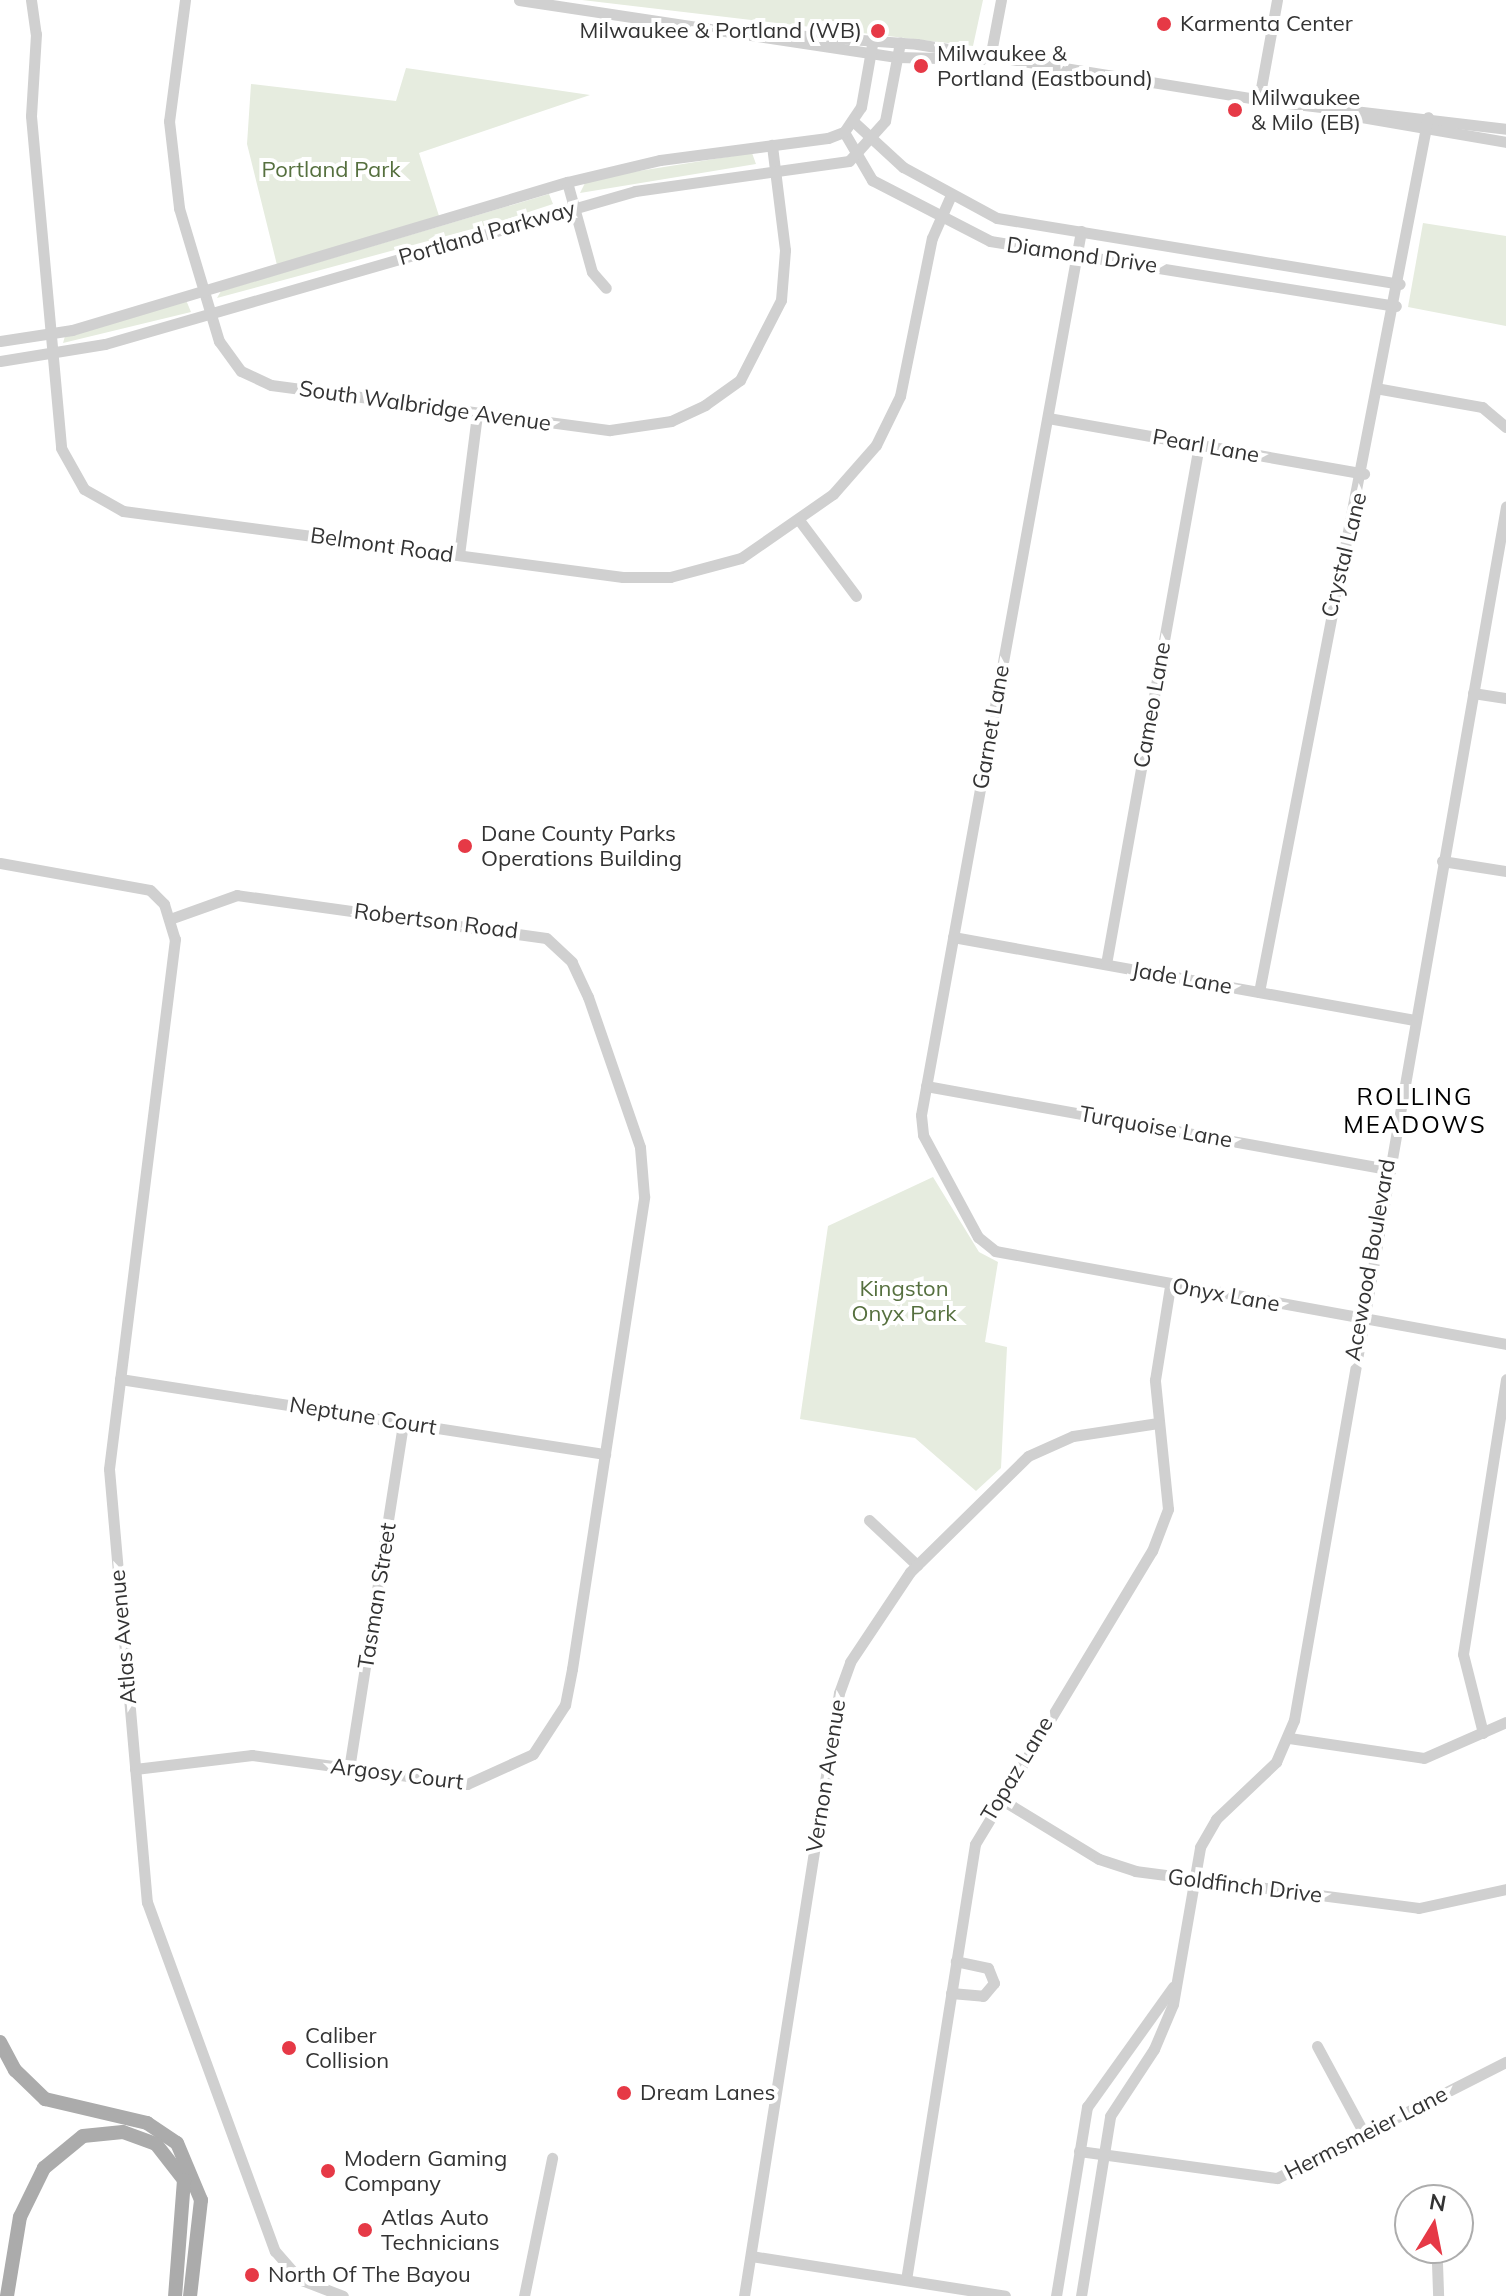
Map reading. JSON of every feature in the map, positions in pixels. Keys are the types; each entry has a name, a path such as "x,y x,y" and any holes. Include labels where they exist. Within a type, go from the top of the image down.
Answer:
{"main road":[{"path":"0,2042 15,2070 45,2099 147,2123 177,2143 201,2200 190,2296"},
{"path":"7,2296 20,2217 44,2168 72,2142 115,2132 156,2144 184,2180 175,2296"}],"street":[{"name":"Belmont Road","path":"31,0 36,34 30,106 63,457 102,503 459,555 670,577 741,558 799,520 860,466 891,420 939,217 951,195"},
{"name":"South Walbridge Avenue","path":"185,0 169,155 209,314 230,361 263,383 477,414 637,429 705,405 740,380 784,289 772,145"},
{"path":"519,0 554,2 765,33 871,54 990,58"},
{"path":"990,58 1001,0"},
{"path":"1259,99 1277,0"},
{"path":"765,33 900,42 1427,124 1506,142"},
{"path":"844,132 854,122 873,39"},
{"path":"854,158 875,140 900,42"},
{"name":"Diamond Drive","path":"854,122 951,195 1012,222 1222,253 1400,284"},
{"path":"1427,124 1506,129"},
{"name":"Crystal Lane","path":"1259,992 1332,592 1364,474 1381,389 1427,124"},
{"name":"Portland Parkway","path":"0,341 50,335 567,182 844,132"},
{"name":"Diamond Drive","path":"844,132 854,158 872,180 939,217 998,243 1219,274 1396,306"},
{"name":"Portland Parkway","path":"0,361 53,358 573,207 776,169 854,158"},
{"path":"567,182 592,272 606,288"},
{"name":"Garnet Lane","path":"965,1214 923,1135 926,1086 1081,231"},
{"path":"1219,274 1222,253"},
{"path":"1381,389 1482,407 1506,427"},
{"path":"459,555 477,414"},
{"name":"Pearl Lane","path":"1048,418 1364,474"},
{"name":"Cameo Lane","path":"1106,964 1199,445"},
{"name":"Acewood Boulevard","path":"1081,2296 1114,2104 1154,2049 1176,1984 1192,1878 1216,1819 1276,1762 1289,1738 1385,1169 1506,506"},
{"path":"799,520 856,596"},
{"path":"1473,693 1506,698"},
{"path":"1442,861 1506,871"},
{"path":"0,863 126,880 150,890 170,919"},
{"name":"Robertson Road","path":"170,919 237,895 529,933 572,962 640,1146 644,1176 605,1454"},
{"name":"Atlas Avenue","path":"170,919 174,956 109,1476 150,1919 271,2243 299,2279 343,2296"},
{"name":"Jade Lane","path":"953,937 1412,1020"},
{"name":"Turquoise Lane","path":"926,1086 1385,1169"},
{"name":"Onyx Lane","path":"965,1214 995,1251 1170,1286 1506,1344"},
{"name":"Topaz Lane","path":"906,2280 975,1844 999,1798 1162,1529 1169,1476 1158,1423 1156,1360 1170,1286"},
{"name":"Neptune Court","path":"120,1379 605,1454"},
{"path":"1483,1733 1463,1654 1506,1379"},
{"name":"Tasman Street","path":"349,1769 403,1423"},
{"name":"Vernon Avenue","path":"744,2296 839,1693 875,1614 917,1565 1028,1456 1073,1436 1158,1423"},
{"name":"Argosy Court","path":"135,1769 252,1755 467,1784 516,1767 549,1735 565,1705 605,1454"},
{"path":"869,1520 917,1565"},
{"path":"1289,1738 1424,1758 1506,1722"},
{"name":"Goldfinch Drive","path":"999,1798 1107,1862 1192,1878 1419,1908 1506,1889"},
{"path":"951,1993 983,1996 994,1983 988,1968 956,1961"},
{"name":"Acewood Boulevard","path":"1056,2296 1079,2151 1094,2091 1176,1984"},
{"path":"1317,2046 1365,2135"},
{"name":"Hermsmeier Lane","path":"1079,2151 1259,2180 1365,2135 1506,2062"},
{"path":"524,2296 552,2158"},
{"path":"751,2256 1005,2296"},
{"path":"1437,2264 1438,2296"}],"green space":[{"path":"582,0 983,0 973,46"},
{"name":"Portland Park","path":"406,68 590,95 419,153 439,216 277,265 247,144 251,84 396,101"},
{"path":"752,153 756,164 580,193 585,183 620,174"},
{"path":"549,194 553,204 498,222 217,298 221,291"},
{"path":"1423,223 1506,236 1506,326 1408,307"},
{"path":"186,300 191,312 63,343 65,336"},
{"name":"Kingston Onyx Park","path":"933,1177 979,1252 998,1262 985,1342 1007,1347 1001,1468 976,1491 915,1438 800,1419 828,1226"}],"place":[{"name":"Karmenta Center","path":"1164,24"},
{"name":"Milwaukee & Portland (WB)","path":"878,31"},
{"name":"Milwaukee & Portland (Eastbound)","path":"921,66"},
{"name":"Milwaukee & Milo (EB)","path":"1235,110"},
{"name":"Dane County Parks Operations Building","path":"465,846"},
{"name":"Caliber Collision","path":"289,2048"},
{"name":"Dream Lanes","path":"624,2093"},
{"name":"Modern Gaming Company","path":"328,2171"},
{"name":"Atlas Auto Technicians","path":"365,2230"},
{"name":"North Of The Bayou","path":"252,2275"}],"district":[{"name":"ROLLING MEADOWS","path":"1415,1111"}]}
